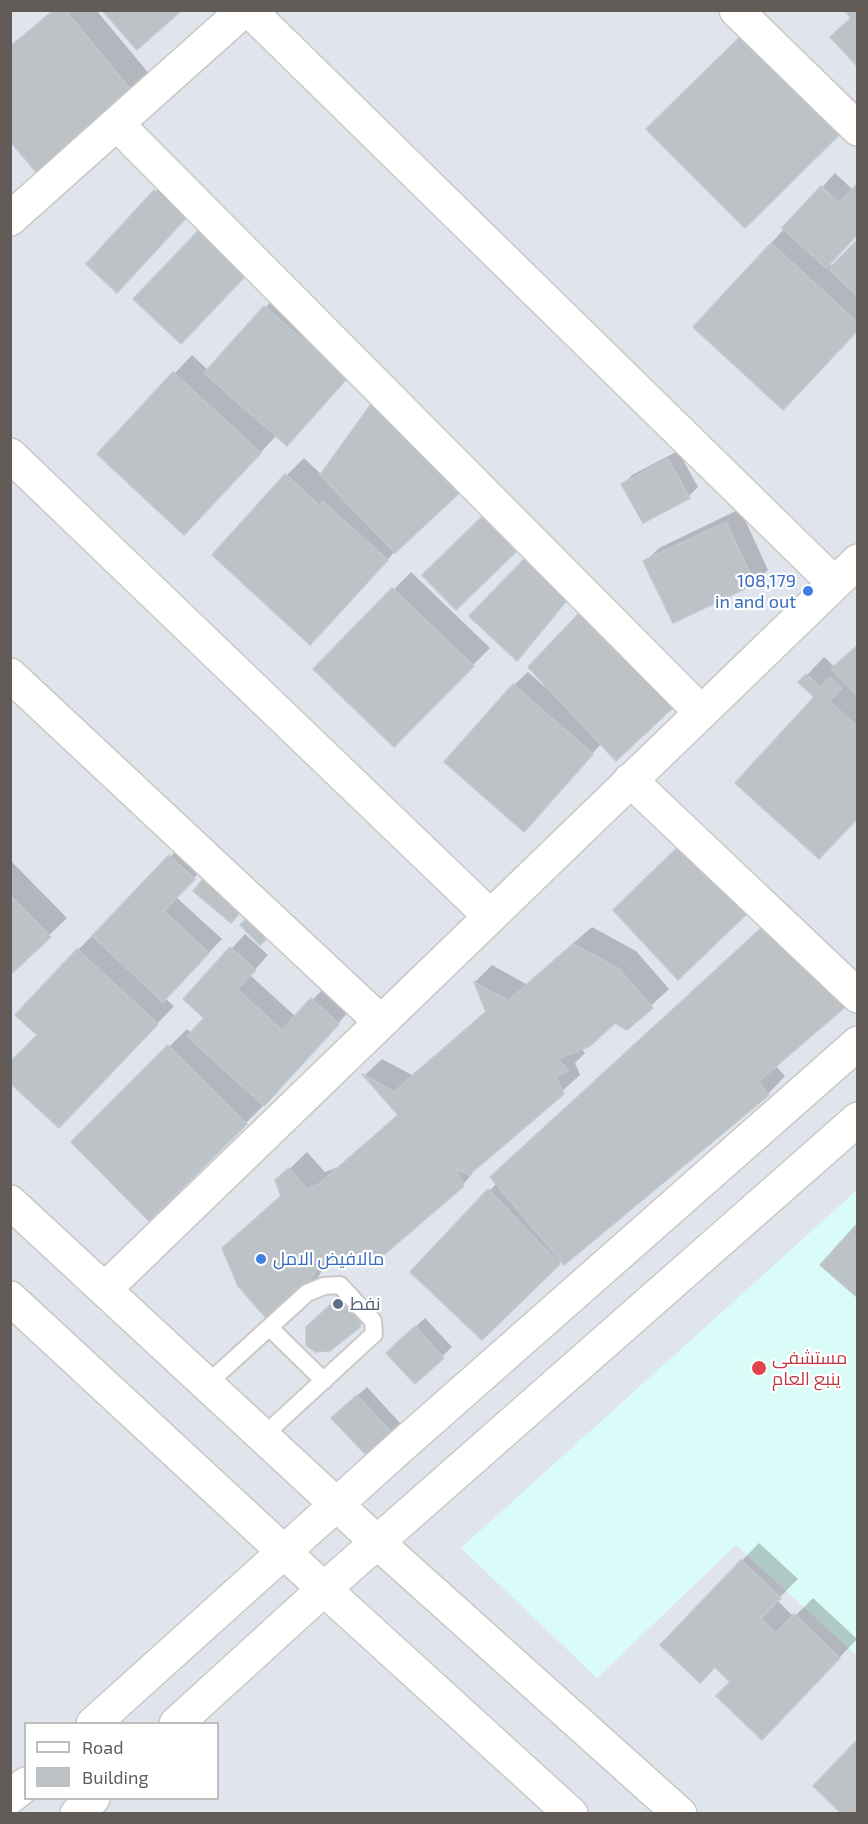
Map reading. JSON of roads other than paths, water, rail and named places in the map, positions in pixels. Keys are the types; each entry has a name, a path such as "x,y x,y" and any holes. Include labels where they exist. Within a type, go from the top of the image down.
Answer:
{"street":[{"path":"10,219 244,10"},
{"path":"249,10 834,584"},
{"path":"736,10 858,129"},
{"path":"117,124 701,712"},
{"path":"10,454 490,916"},
{"path":"105,1289 858,561"},
{"path":"10,675 381,1022"},
{"path":"630,780 858,996"},
{"path":"95,1722 336,1504 858,1043"},
{"path":"178,1722 324,1589 858,1119"},
{"path":"10,1202 377,1542 680,1814"},
{"path":"10,1298 324,1589 552,1808"},
{"path":"10,1797 24,1786"},
{"path":"77,1814 91,1800"}],"lane":[{"path":"207,1384 307,1293 324,1286 340,1285 373,1321 374,1334 263,1436"},
{"path":"270,1328 324,1381"}],"place":[{"name":"108,179 in and out","path":"808,591"},
{"name":"مالافيض الامل","path":"261,1259"},
{"name":"نفط","path":"338,1304"},
{"name":"مستشفى ينبع العام","path":"759,1368"}]}
